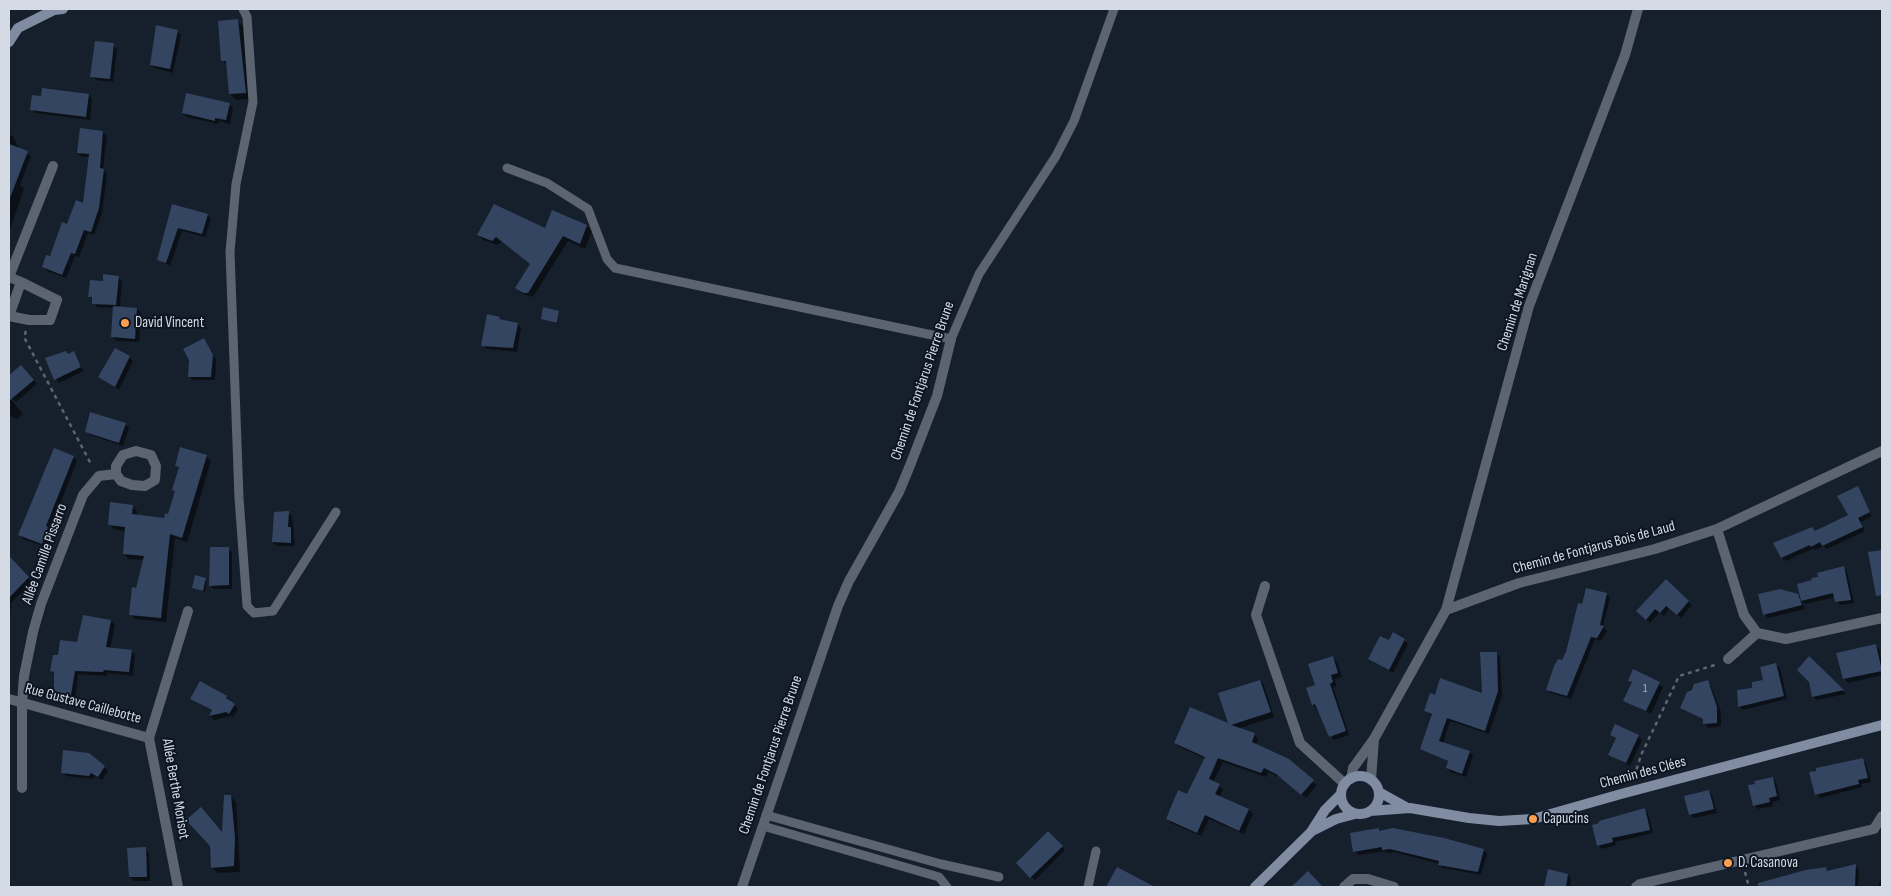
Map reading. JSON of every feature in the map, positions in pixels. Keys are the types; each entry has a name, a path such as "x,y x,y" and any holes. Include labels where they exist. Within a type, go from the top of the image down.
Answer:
{"street":[{"path":"9,42 18,28 54,10 63,9"},
{"name":"Chemin de Marignan","path":"1446,610 1530,306 1626,55 1638,9"},
{"path":"21,282 9,316 29,320 50,320 57,300 21,282 9,277 53,166"},
{"name":"Chemin de Fontjarus Pierre Brune","path":"742,887 838,606 852,575 900,492 937,396 951,339"},
{"path":"136,450 151,456 156,466 155,480 145,486 132,485 121,481 116,474 116,466 123,454 136,450"},
{"name":"Chemin de Fontjarus Bois de Laud","path":"1446,610 1520,583 1656,549 1717,529 1882,452"},
{"path":"98,476 116,474"},
{"name":"Allée Camille Pissarro","path":"22,788 22,703 24,676 41,604 83,495 98,476"},
{"path":"1717,529 1744,615 1756,633 1786,639 1882,618"},
{"path":"1265,586 1256,615 1300,743 1346,785"},
{"path":"1355,814 1343,804 1346,785 1353,768 1374,739 1446,610"},
{"name":"Allée Berthe Morisot","path":"178,887 150,738 188,611"},
{"path":"1728,659 1756,633"},
{"name":"Rue Gustave Caillebotte","path":"9,699 150,738"},
{"name":"Chemin des Clées","path":"1370,812 1410,808 1499,821 1533,820 1640,788 1882,725"},
{"path":"1371,780 1374,739"},
{"path":"1255,887 1311,832 1325,810 1346,785 1364,777 1371,780 1379,792 1375,806 1370,812 1336,819 1311,832"},
{"name":"Chemin des Clées","path":"1379,792 1410,808"},
{"path":"1636,887 1640,884 1874,829 1882,816"},
{"path":"1344,887 1353,879 1368,879 1394,887"}],"lane":[{"path":"243,9 247,17 253,102 236,184 230,252 239,498 247,606 254,613 273,611 336,512"},
{"name":"Chemin de Fontjarus Pierre Brune","path":"951,339 980,274 1051,164 1074,121 1114,9"},
{"path":"506,168 547,183 588,209 607,259 615,268 951,339"},
{"path":"766,815 941,864 999,877"},
{"path":"762,826 939,877 947,887"},
{"path":"1088,887 1096,851"}],"path":[{"path":"24,337 85,456 98,476"},
{"path":"1640,788 1636,771 1679,676 1728,659"}],"building":[{"path":"238,19 246,93 229,94 226,61 221,61 218,21"},
{"path":"156,25 178,30 170,69 150,65"},
{"path":"95,41 114,43 110,79 90,77"},
{"path":"42,88 89,94 86,117 30,110 32,95 41,96"},
{"path":"186,93 230,103 226,120 215,118 215,121 182,113"},
{"path":"80,128 103,131 100,168 104,169 99,208 91,232 84,230 75,254 71,253 62,275 42,267 46,255 50,256 62,222 67,224 76,200 83,203 89,154 77,153"},
{"path":"9,144 28,151 10,198 9,198"},
{"path":"172,204 208,214 202,234 178,228 166,263 157,260"},
{"path":"494,204 545,228 552,210 587,225 580,244 563,236 528,293 523,293 515,288 530,264 496,237 492,241 477,235"},
{"path":"103,274 119,276 116,305 92,304 92,297 88,297 90,280 103,281"},
{"path":"113,306 137,308 135,339 111,337"},
{"path":"543,307 559,311 557,323 541,319"},
{"path":"487,314 518,323 513,348 481,346"},
{"path":"204,338 213,355 211,377 188,377 189,360 183,349"},
{"path":"115,348 130,356 115,387 98,377"},
{"path":"66,351 68,354 74,351 81,367 54,380 45,358"},
{"path":"21,365 34,380 9,401 9,375"},
{"path":"90,412 126,423 119,443 85,432"},
{"path":"180,447 207,455 182,538 170,534 161,618 129,615 132,587 136,588 144,556 123,554 125,527 108,525 110,502 133,505 132,514 164,518 165,513 168,514 175,491 172,490 179,467 175,466"},
{"path":"54,448 74,456 46,526 48,527 42,544 18,535"},
{"path":"1858,486 1870,512 1858,518 1863,527 1822,546 1820,542 1781,558 1773,543 1812,527 1815,531 1848,515 1837,496"},
{"path":"289,511 288,527 291,527 291,543 272,542 274,512"},
{"path":"210,547 229,547 229,585 209,586"},
{"path":"1882,550 1882,595 1876,596 1868,552"},
{"path":"9,556 29,577 9,598"},
{"path":"1844,566 1851,600 1835,602 1833,593 1801,601 1797,584 1818,577 1817,573"},
{"path":"195,575 206,578 203,591 192,588"},
{"path":"1666,579 1689,601 1677,615 1666,606 1660,613 1655,609 1646,620 1636,611"},
{"path":"1586,588 1607,593 1600,625 1604,626 1597,638 1591,637 1567,696 1546,690 1554,666 1558,659 1562,660 1566,652 1578,603 1582,604"},
{"path":"1780,589 1798,594 1802,605 1763,615 1758,594"},
{"path":"83,615 111,620 106,647 132,650 129,672 104,670 103,672 75,671 71,695 54,692 54,672 50,671 53,655 58,655 60,640 77,642"},
{"path":"1393,632 1405,639 1389,670 1368,659 1380,636 1389,640"},
{"path":"1876,644 1882,671 1843,679 1836,653"},
{"path":"1480,652 1497,652 1498,691 1485,731 1447,718 1439,741 1470,751 1462,774 1446,768 1448,761 1420,749 1432,714 1424,711 1430,693 1435,695 1440,678 1482,693"},
{"path":"1333,656 1338,673 1331,675 1333,682 1330,684 1346,731 1329,737 1315,704 1312,705 1306,688 1315,685 1308,664"},
{"path":"1809,656 1844,690 1812,697 1809,682 1797,670"},
{"path":"1776,663 1784,696 1738,707 1737,690 1752,688 1752,682 1763,680 1760,667"},
{"path":"1633,669 1660,682 1646,711 1623,701 1632,682 1628,681"},
{"path":"1260,680 1271,712 1231,725 1255,733 1252,742 1289,759 1314,780 1301,795 1276,774 1264,768 1261,773 1218,758 1209,779 1220,784 1215,794 1249,809 1239,831 1205,815 1197,833 1166,819 1178,790 1187,794 1205,757 1174,743 1190,707 1228,723 1218,693"},
{"path":"1708,680 1717,707 1717,723 1703,724 1703,719 1680,708 1687,692 1692,690 1694,684"},
{"path":"200,681 227,696 226,698 235,704 229,714 226,712 209,716 212,710 190,699"},
{"path":"1615,724 1639,735 1626,763 1608,755 1616,738 1610,735"},
{"path":"63,750 89,753 105,766 98,777 91,773 89,776 61,773"},
{"path":"1863,758 1868,778 1858,780 1859,784 1815,795 1809,772 1816,771 1816,768"},
{"path":"1773,777 1777,796 1769,798 1770,802 1753,806 1748,785 1755,784 1754,781"},
{"path":"1709,790 1714,809 1689,815 1684,796"},
{"path":"224,795 231,795 235,837 234,866 211,868 210,846 186,820 201,807 222,832"},
{"path":"1645,808 1650,830 1612,838 1613,842 1597,846 1592,825 1599,823 1599,821"},
{"path":"1379,828 1379,831 1393,828 1444,838 1484,849 1478,872 1438,865 1439,861 1390,849 1382,850 1382,847 1353,852 1350,833"},
{"path":"1048,831 1063,846 1030,878 1016,863"},
{"path":"146,847 147,877 129,877 127,848"},
{"path":"1856,864 1855,886 1758,887 1758,883 1806,870 1826,867 1827,871"},
{"path":"1117,867 1155,887 1106,887"},
{"path":"1548,869 1568,874 1566,887 1544,887"},
{"path":"1308,871 1323,887 1291,887"}],"place":[{"name":"David Vincent","path":"125,323"},
{"name":"Capucins","path":"1533,819"},
{"name":"D. Casanova","path":"1728,863"}]}
